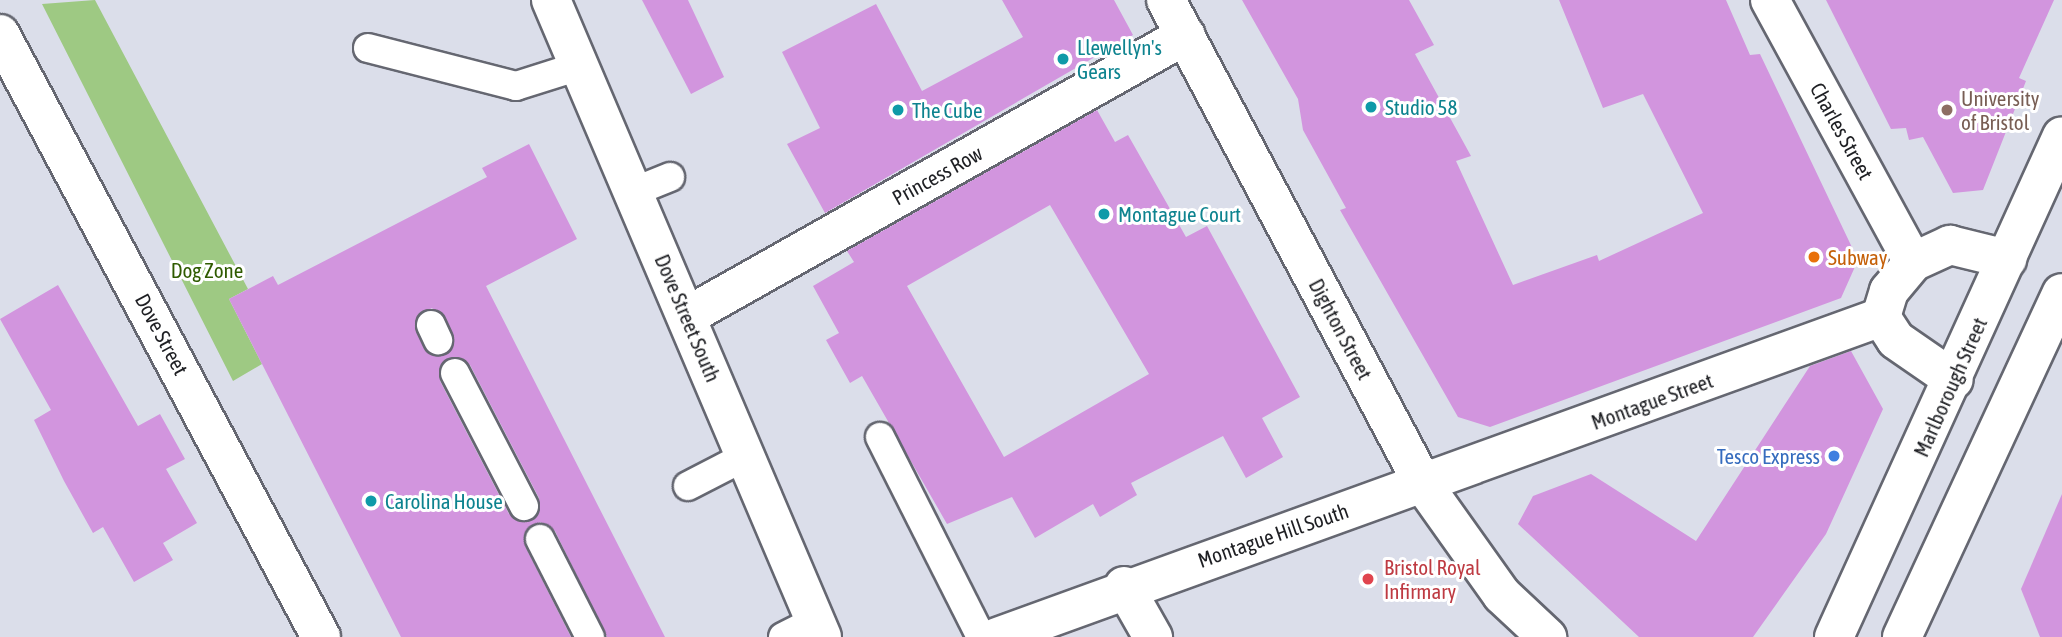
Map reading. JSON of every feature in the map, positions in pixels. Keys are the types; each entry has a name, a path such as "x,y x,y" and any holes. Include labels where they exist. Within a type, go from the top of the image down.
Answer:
{"street":[{"name":"Dove Street South","path":"551,0 689,316 746,456 806,632"},
{"name":"Dighton Street","path":"1166,0 1423,484 1502,595 1547,637"},
{"name":"Charles Street","path":"1770,0 1913,262"},
{"name":"Dove Street","path":"0,33 321,637"},
{"name":"Princess Row","path":"689,316 1186,35"},
{"name":"Marlborough Street","path":"1834,637 1954,380 2062,136"},
{"path":"1954,380 1896,340 1881,317 1889,291 1913,262 1950,245 2007,259"},
{"path":"1909,634 2062,293"},
{"name":"Montague Street","path":"1423,484 1881,317"},
{"name":"Montague Hill South","path":"997,637 1124,586 1423,484"},
{"path":"1124,586 1153,637"}],"lane":[{"path":"368,48 516,86 579,66"},
{"path":"633,192 670,177"},
{"path":"455,373 524,506"},
{"path":"880,437 981,637"},
{"path":"688,486 746,456"},
{"path":"541,539 590,637"}],"green space":[{"name":"Dog Zone","path":"95,0 248,289 229,299 262,364 233,381 42,4"}],"building":[{"path":"642,0 688,0 724,77 691,94"},
{"name":"The Cube","path":"1002,0 1114,0 1133,35 825,213 787,144 820,128 782,52 876,4 922,91 1023,37"},
{"path":"1242,0 1409,0 1434,45 1415,54 1471,156 1456,161 1513,285 1597,255 1599,261 1703,213 1643,94 1603,108 1559,0 1726,0 1750,55 1760,54 1858,260 1841,298 1490,427 1458,417 1340,210 1346,208 1303,130 1298,99"},
{"name":"University of Bristol","path":"1826,0 2054,0 2019,78 2026,81 1983,190 1953,193 1923,137 1909,140 1906,128 1891,129"},
{"path":"1097,110 1115,142 1128,135 1186,237 1207,226 1300,397 1262,418 1283,457 1246,478 1223,436 1131,483 1137,495 1100,517 1093,504 1035,538 1012,497 947,524 862,376 850,383 826,340 839,333 813,286 854,262 847,251","holes":["1050,205 1149,374 1004,457 907,286"]},
{"path":"529,144 577,239 486,286 665,637 607,637 555,531 540,522 526,531 525,546 571,637 401,637 229,299 273,276 278,285 487,177 482,168","holes":["432,308 453,334 444,355 428,353 416,331 417,316","456,357 470,365 539,498 531,521 509,514 440,381 441,364"]},
{"path":"58,285 138,426 160,414 185,459 166,469 197,523 163,543 173,560 134,582 103,527 93,533 64,481 34,420 51,410 0,319"},
{"path":"1851,351 1883,409 1826,534 1753,637 1639,637 1518,524 1533,496 1591,474 1696,541 1810,366"},
{"path":"2062,494 2062,637 2040,637 2021,589"}],"place":[{"name":"Llewellyn's Gears","path":"1063,59"},
{"name":"Studio 58","path":"1371,107"},
{"name":"The Cube","path":"898,110"},
{"name":"University of Bristol","path":"1947,110"},
{"name":"Montague Court","path":"1104,214"},
{"name":"Subway","path":"1814,257"},
{"name":"Tesco Express","path":"1834,456"},
{"name":"Carolina House","path":"371,501"},
{"name":"Bristol Royal Infirmary","path":"1368,579"}]}
